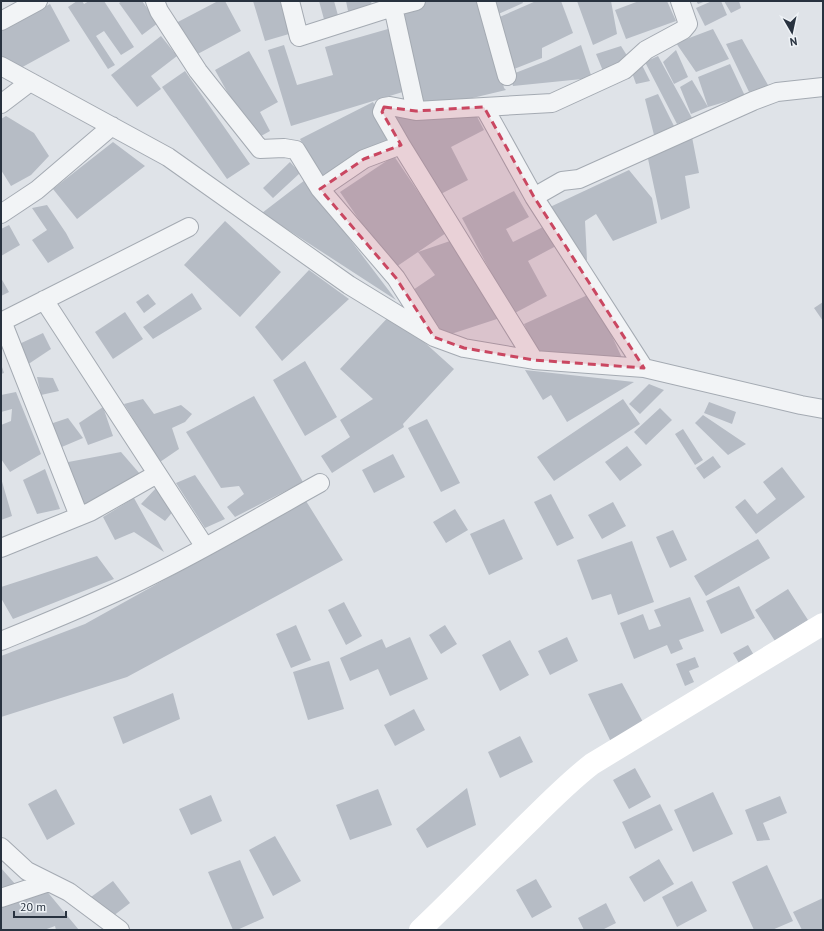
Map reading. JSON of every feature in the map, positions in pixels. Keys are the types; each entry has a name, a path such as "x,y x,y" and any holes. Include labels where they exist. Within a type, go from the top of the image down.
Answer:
{"street":[{"path":"1,21 38,1"},
{"path":"155,1 159,11 198,72 260,149 284,148 296,150 320,189 396,278 434,337"},
{"path":"290,1 299,37 416,1"},
{"path":"486,1 506,76"},
{"path":"534,360 401,146 382,112 384,107 390,106 416,111 552,103 624,70 646,50 683,30 688,24 680,1"},
{"path":"393,7 416,111"},
{"path":"1,66 168,157 349,285 434,337 464,348 534,360 644,368 823,409"},
{"path":"1,104 30,82"},
{"path":"534,197 562,181 579,179 753,101 777,92 823,88"},
{"path":"484,107 534,197 644,368"},
{"path":"1,214 37,190 112,126"},
{"path":"320,189 364,159 401,146"},
{"path":"79,516 2,322 189,227"},
{"path":"44,300 205,547"},
{"path":"1,548 90,512 157,474"},
{"path":"1,641 82,608 151,576 320,483"},
{"path":"420,930 576,776 592,764 823,624"},
{"path":"1,847 27,871 68,892 120,930"},
{"path":"1,898 49,882"}],"highlighted area":[{"path":"384,107 416,111 484,107 534,197 644,368 534,360 464,348 434,337 396,278 320,189 364,159 401,145 382,112"}],"building":[{"path":"77,1 82,1 84,4 89,1 104,1 134,47 121,55 104,31 96,36 115,65 108,69 68,7"},
{"path":"122,1 142,1 158,23 142,35 119,3"},
{"path":"218,1 225,1 241,31 192,57 174,24"},
{"path":"253,1 280,1 289,34 265,41"},
{"path":"319,1 334,1 339,19 325,23"},
{"path":"346,1 371,1 373,11 349,16"},
{"path":"427,1 484,1 504,88 506,90 422,110 399,8"},
{"path":"489,1 522,1 523,3 494,16"},
{"path":"536,1 561,1 573,33 542,48 542,58 509,71 495,19"},
{"path":"577,1 611,1 617,34 593,45"},
{"path":"639,1 667,1 676,21 626,39 615,10"},
{"path":"696,1 706,1 698,4"},
{"path":"712,1 721,1 727,15 705,26 696,8"},
{"path":"724,1 739,1 741,8 731,13"},
{"path":"50,4 70,41 17,70 1,55 1,30"},
{"path":"388,29 406,91 291,126 268,50 284,45 297,85 333,75 325,47"},
{"path":"713,29 729,59 696,72 676,43"},
{"path":"161,36 177,56 151,76 161,89 137,107 111,75"},
{"path":"742,39 768,85 751,96 726,44"},
{"path":"581,45 592,78 513,86 510,75"},
{"path":"621,46 631,62 603,71 596,54"},
{"path":"676,50 688,77 674,84 663,62"},
{"path":"249,51 278,102 260,112 270,131 254,140 215,70"},
{"path":"658,56 692,118 677,124 645,62"},
{"path":"730,64 745,96 708,107 698,77"},
{"path":"642,65 650,81 636,84 631,70"},
{"path":"185,71 250,164 227,179 162,87"},
{"path":"692,80 708,107 691,114 680,87"},
{"path":"658,94 674,126 654,135 645,99"},
{"path":"373,102 394,143 321,179 300,139"},
{"path":"474,111 484,130 451,147 468,180 435,197 392,115"},
{"path":"6,116 34,133 49,156 31,175 11,186 1,170 1,119"},
{"path":"692,137 699,173 685,176 690,208 661,220 647,154"},
{"path":"113,142 145,166 77,219 53,189"},
{"path":"394,156 446,233 393,269 340,192"},
{"path":"290,162 300,173 273,198 263,188"},
{"path":"629,170 652,198 657,223 613,241 596,214 585,221 587,260 576,261 550,207"},
{"path":"305,180 396,300 262,213"},
{"path":"514,191 529,217 506,229 513,242 545,226 556,246 528,261 547,296 513,314 462,218"},
{"path":"47,205 66,233 74,248 48,263 32,240 47,230 32,208"},
{"path":"225,221 281,272 240,317 184,265"},
{"path":"9,225 20,245 1,256 1,229"},
{"path":"450,241 500,318 445,336 413,290 435,275 418,252"},
{"path":"309,270 349,299 282,361 255,327"},
{"path":"1,278 9,292 1,296"},
{"path":"192,293 202,309 153,339 143,327"},
{"path":"592,293 623,360 539,358 524,324"},
{"path":"148,294 156,304 144,313 136,302"},
{"path":"823,302 823,321 814,308"},
{"path":"125,312 143,339 113,359 95,332"},
{"path":"392,313 454,369 403,424 404,427 332,473 321,456 350,437 340,420 373,399 340,369"},
{"path":"43,333 51,349 27,365 17,345"},
{"path":"305,361 337,417 305,436 273,380"},
{"path":"1,364 4,373 1,374"},
{"path":"525,370 634,382 567,422 551,395 543,400"},
{"path":"37,377 53,378 59,391 41,395"},
{"path":"649,384 664,390 640,414 629,404"},
{"path":"16,392 41,454 10,472 1,459 1,425 11,421 12,409 1,412 1,395"},
{"path":"254,396 303,482 235,517 227,507 244,494 239,486 221,488 186,432"},
{"path":"143,399 154,414 181,405 192,414 185,422 172,428 179,449 160,462 124,404"},
{"path":"623,399 640,424 554,481 537,457"},
{"path":"709,402 736,412 732,424 704,413"},
{"path":"103,407 113,436 88,445 79,423"},
{"path":"660,408 672,420 646,445 634,432"},
{"path":"703,415 746,444 728,455 695,423"},
{"path":"68,418 83,438 57,449 47,425"},
{"path":"427,419 460,483 441,492 408,428"},
{"path":"683,429 703,460 695,465 675,434"},
{"path":"627,446 642,465 620,481 605,462"},
{"path":"121,452 140,474 83,507 63,463"},
{"path":"393,454 405,477 374,493 362,470"},
{"path":"713,456 721,467 704,479 696,468"},
{"path":"782,467 805,497 756,534 735,507 745,499 757,514 776,499 763,482"},
{"path":"45,469 60,509 37,514 23,480"},
{"path":"195,475 225,519 205,528 176,483"},
{"path":"1,478 12,516 1,520"},
{"path":"158,486 175,509 165,521 141,504"},
{"path":"551,494 574,538 557,546 534,502"},
{"path":"134,498 164,552 134,532 115,540 103,517"},
{"path":"306,501 343,560 127,677 1,717 1,656 85,624"},
{"path":"613,502 626,526 602,539 588,515"},
{"path":"455,509 468,530 446,543 433,522"},
{"path":"504,519 523,559 489,575 470,534"},
{"path":"673,530 687,560 670,568 656,537"},
{"path":"758,539 770,558 706,596 694,576"},
{"path":"632,541 654,602 618,615 611,594 592,600 577,560"},
{"path":"97,556 114,579 13,619 1,598 1,587"},
{"path":"739,586 755,618 721,634 706,601"},
{"path":"788,589 808,620 775,641 755,610"},
{"path":"690,597 704,631 679,640 683,649 671,654 667,645 634,659 620,623 643,614 649,630 661,626 654,610"},
{"path":"344,602 362,636 346,645 328,610"},
{"path":"296,625 311,660 291,668 276,634"},
{"path":"445,625 457,644 441,654 429,635"},
{"path":"410,637 428,679 390,696 378,669 350,681 340,658 382,639 386,648"},
{"path":"567,637 578,661 550,675 538,651"},
{"path":"510,640 529,675 500,691 482,655"},
{"path":"748,645 755,657 740,665 733,653"},
{"path":"695,657 699,667 689,671 694,682 685,686 676,664"},
{"path":"329,661 344,709 308,720 293,672"},
{"path":"622,683 644,724 611,742 588,694"},
{"path":"173,693 180,719 123,744 113,717"},
{"path":"414,709 425,730 395,746 384,725"},
{"path":"520,736 533,762 500,778 488,752"},
{"path":"635,768 651,797 629,809 613,780"},
{"path":"467,788 476,825 427,848 416,829"},
{"path":"56,789 75,824 47,840 28,804"},
{"path":"378,789 392,825 350,840 336,805"},
{"path":"713,792 733,834 693,852 674,810"},
{"path":"211,795 222,821 191,835 179,809"},
{"path":"780,796 787,813 763,823 770,840 757,841 745,810"},
{"path":"660,804 673,830 635,849 622,822"},
{"path":"275,836 301,881 273,896 249,850"},
{"path":"659,859 674,884 644,902 629,877"},
{"path":"240,860 264,918 237,930 233,930 208,872"},
{"path":"767,865 793,921 772,930 754,930 732,882"},
{"path":"1,868 16,885 1,892"},
{"path":"536,879 552,907 532,918 516,890"},
{"path":"113,881 130,903 108,920 91,897"},
{"path":"692,881 707,911 677,927 662,897"},
{"path":"45,889 79,930 56,930 55,926 44,930 1,930 1,907"},
{"path":"823,898 823,930 802,930 793,912"},
{"path":"606,903 616,923 602,930 584,930 578,918"}]}
